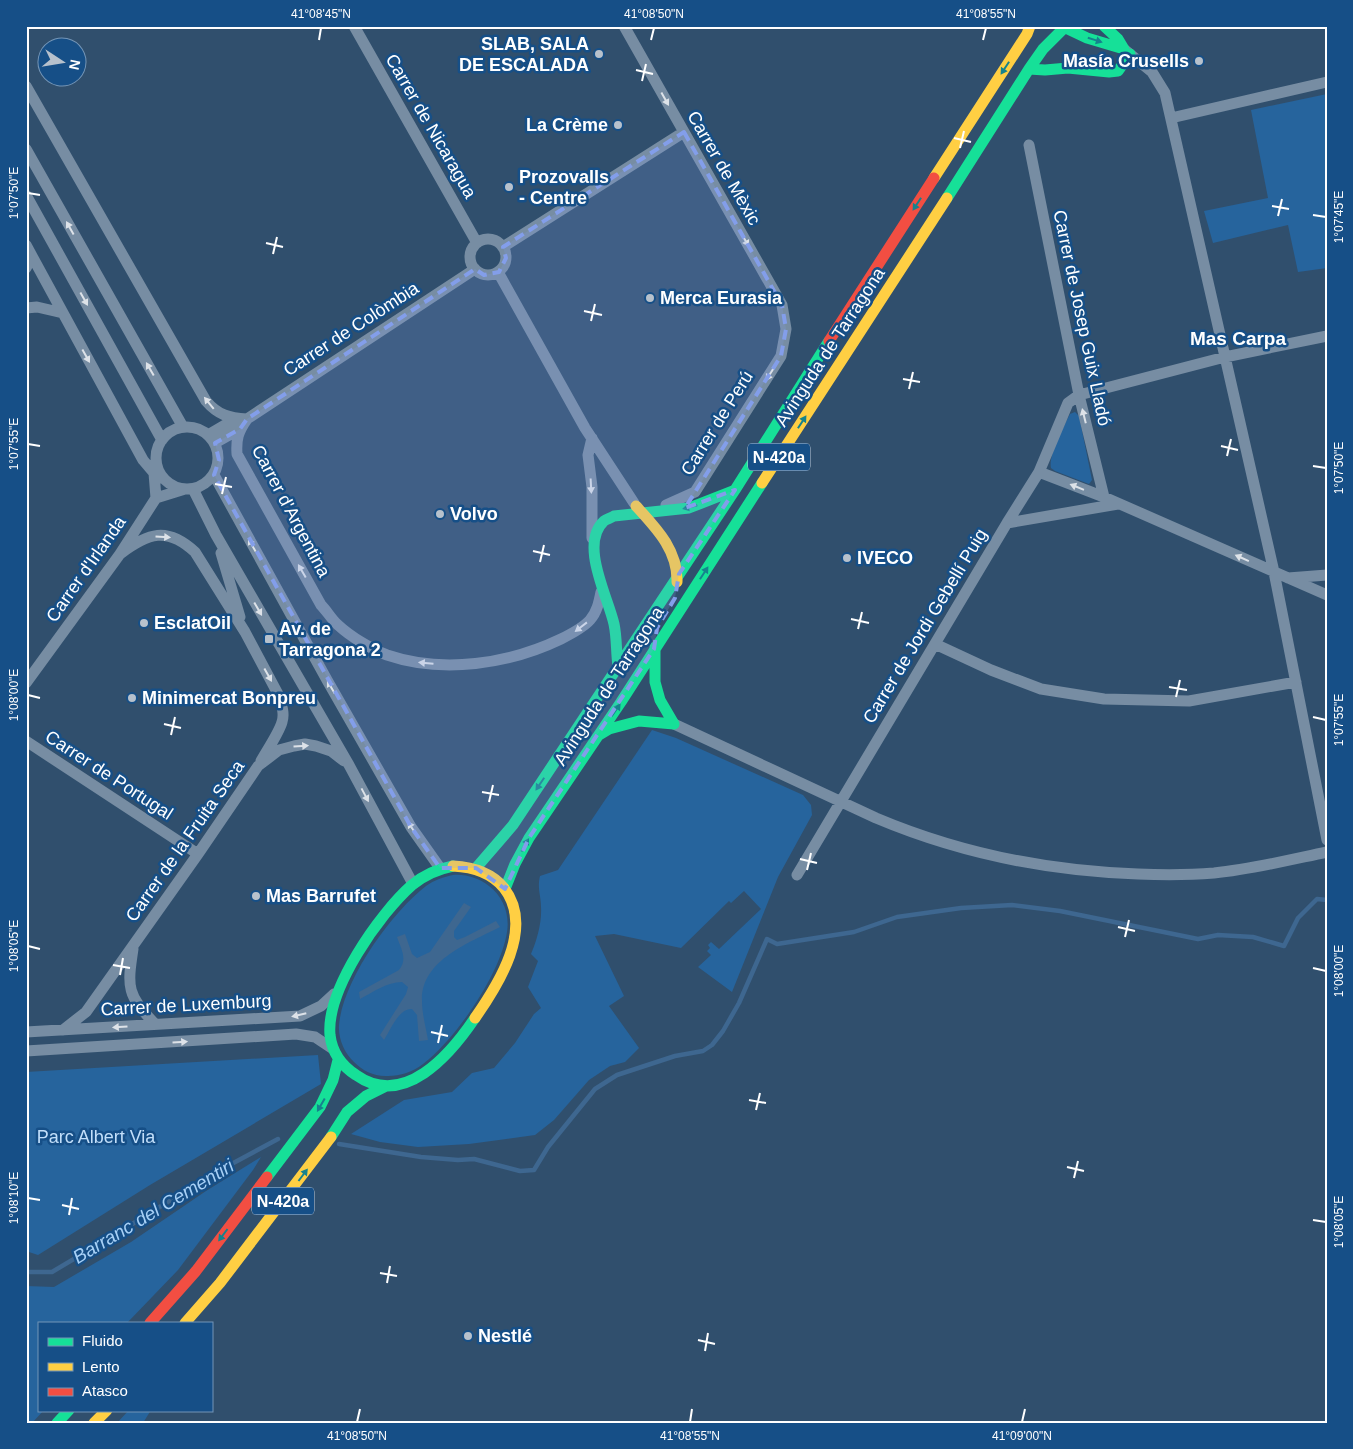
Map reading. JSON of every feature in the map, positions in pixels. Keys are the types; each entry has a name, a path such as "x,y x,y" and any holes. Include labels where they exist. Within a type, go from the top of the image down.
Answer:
{"main road":[{"name":"Avinguda de Tarragona","path":"476,868 513,825 735,490 1028,34 1030,26"},
{"path":"1104,26 1118,39 1127,51"},
{"path":"1046,28 1054,31 1067,28 1088,38 1127,51"},
{"name":"Avinguda de Tarragona","path":"505,889 515,864 529,838 621,702 953,190 1029,69 1043,49 1067,28"},
{"path":"1029,69 1068,68 1109,72 1118,71 1127,51"},
{"name":"N-420a","path":"593,552 598,530 605,520 614,516 689,508 735,490"},
{"path":"634,503 647,513 665,539 679,574"},
{"path":"593,552 614,625 618,666"},
{"name":"N-420a","path":"654,649 658,628 675,598 679,574"},
{"path":"654,649 656,665 655,682 660,700 674,724"},
{"path":"598,735 609,729 639,721 674,724"},
{"name":"N-420a","path":"453,866 476,868 486,872 505,889 514,907 516,922 514,940 508,961 489,998 458,1041 428,1071 400,1085 386,1086 366,1082 357,1077 338,1060 330,1036 332,1007 356,955 390,908 413,884 440,868 453,866"},
{"name":"N-420a","path":"151,1322 196,1271 320,1107 333,1080 338,1060"},
{"name":"N-420a","path":"186,1322 226,1275 326,1144 347,1112 366,1096 386,1086"},
{"path":"57,1423 67,1412"},
{"path":"94,1423 105,1412"}],"street":[{"name":"Carrer de Nicaragua","path":"354,26 477,243"},
{"name":"Carrer de Mèxic","path":"624,26 782,305 786,329"},
{"path":"1127,51 1152,72 1165,93 1274,572 1327,840"},
{"path":"1171,118 1327,82"},
{"path":"26,86 206,401 214,410 241,422"},
{"path":"503,247 684,132"},
{"name":"Carrer de Josep Guix Lladó","path":"1029,145 1079,394 1104,497"},
{"path":"26,149 183,427"},
{"path":"26,194 162,440"},
{"path":"485,239 492,240 503,247 506,258 505,264 498,272 490,275 484,274 478,272 472,266 470,254 477,243 485,239"},
{"path":"26,245 143,460 170,484 189,489 349,765 413,884"},
{"path":"26,268 32,256"},
{"name":"Carrer de Colòmbia","path":"212,439 475,269"},
{"path":"498,272 592,438 634,503"},
{"path":"26,308 37,307 63,313"},
{"name":"Carrer de Perú","path":"647,513 695,492 781,356 786,329"},
{"path":"1079,394 1225,357 1327,336"},
{"name":"Carrer de Jordi Gebellí Puig","path":"797,875 1007,522 1039,472 1068,403 1079,394"},
{"name":"Carrer d'Argentina","path":"241,422 237,454 322,605 338,625 370,648 403,660 442,664 489,661 522,654 574,633 590,620 599,604 602,585"},
{"path":"183,427 201,430 212,439 218,451 219,460 214,475 208,482 201,486 156,498 159,476 156,460 157,449 162,440 175,429 183,427"},
{"path":"592,438 588,456 592,487 591,523 593,552"},
{"path":"1039,472 1104,497 1327,595"},
{"path":"214,475 327,680 411,827 440,868"},
{"name":"Carrer d'Irlanda","path":"26,683 120,554 156,498"},
{"path":"1007,522 1118,504"},
{"path":"216,535 245,632"},
{"path":"120,554 135,542 149,536 174,538 185,543 195,552 245,632 278,694 283,715 282,722 258,766"},
{"path":"1287,578 1327,575"},
{"path":"935,644 991,670 1041,689 1104,699 1189,701 1296,682"},
{"path":"674,724 860,811 908,831 987,855 1100,872 1160,874 1213,873 1274,864 1327,852"},
{"name":"Carrer de Portugal","path":"26,741 198,854"},
{"name":"Carrer de la Fruita Seca","path":"63,1030 86,1012 258,766 280,750 305,744 331,751 349,765"},
{"name":"Carrer de la Fruita Seca","path":"133,947 129,977 132,995 142,1011 155,1024"},
{"name":"Carrer de Luxemburg","path":"26,1032 300,1016 321,1006 339,989"},
{"name":"Carrer de Luxemburg","path":"26,1051 296,1034 315,1037 333,1049"}],"highlighted area":[{"path":"684,132 782,305 786,329 781,356 685,508 735,490 679,574 675,598 657,628 654,649 529,838 505,889 476,868 440,868 411,827 214,475 219,460 215,443 240,429 247,419 475,269 484,275 499,272 506,258 503,247"}],"green space":[{"path":"1327,94 1327,268 1298,272 1288,225 1213,243 1204,211 1268,198 1251,110"},
{"path":"1075,412 1079,416 1092,480 1089,484 1051,468 1052,456 1057,441 1070,414"},
{"path":"652,730 676,738 803,795 811,805 812,815 778,877 732,992 698,967 711,955 707,951 710,948 708,945 711,942 719,949 761,909 744,891 731,903 729,901 681,948 614,934 595,936 624,996 609,1006 639,1048 625,1062 610,1066 589,1080 554,1120 535,1135 469,1144 418,1147 380,1142 351,1134 404,1100 452,1092 472,1073 494,1068 515,1043 534,1014 541,1008 528,987 538,961 531,954 541,919 540,876 558,870"},
{"path":"453,875 468,876 481,881 494,890 502,900 508,926 503,948 496,966 475,1004 462,1022 436,1053 423,1064 411,1071 397,1075 378,1076 369,1073 350,1058 341,1040 339,1025 342,1007 349,988 371,949 398,913 426,886 439,879"},
{"name":"Parc Albert Via","path":"318,1055 321,1084 150,1185 38,1255 26,1251 26,1072"},
{"path":"261,1157 178,1270 128,1322 38,1322 38,1412 42,1412 32,1423 26,1423 26,1286 54,1287 131,1242 206,1191"},
{"path":"127,1412 150,1412 143,1423 117,1423"}],"shaded area":[{"path":"464,903 471,907 454,931 454,937 457,940 496,921 500,927 461,947 438,964 429,974 424,987 422,1001 428,1040 419,1041 417,1015 412,1009 399,1015 384,1040 380,1035 406,994 408,987 402,982 396,982 360,999 359,992 399,970 402,966 402,950 397,937 405,934 412,954 417,958 430,952"}],"waterway":[{"name":"Barranc del Cementiri","path":"339,1144 421,1157 458,1160 474,1159 520,1171 534,1170 548,1147 595,1089 617,1075 675,1056 703,1051 712,1045 723,1031 739,1003 767,939 777,944 854,932 897,917 961,908 1012,905 1060,911 1198,939 1218,935 1253,937 1284,946 1298,918 1317,899 1327,900"},
{"name":"Barranc del Cementiri","path":"26,1272 52,1272 211,1175 278,1139"}],"traffic: fast":[{"path":"1104,26 1118,39 1124,49"},
{"path":"1068,29 1087,38 1124,49"},
{"path":"947,198 1029,69 1043,49 1062,30"},
{"path":"1029,69 1068,68 1109,72 1118,71 1130,54"},
{"path":"476,868 513,825 735,490 829,341"},
{"path":"505,889 515,864 529,838 621,702 762,483"},
{"path":"618,666 614,624 597,571 594,543 597,531 604,521 614,516 689,508 735,490"},
{"path":"655,647 655,682 660,700 674,724"},
{"path":"599,735 609,729 639,721 674,724"},
{"path":"453,866 431,873 412,885 370,933 345,975 336,997 331,1017 330,1035 335,1053 351,1071 374,1084 391,1086 408,1082 424,1073 439,1061 453,1047 475,1018"},
{"path":"267,1177 320,1107 333,1080 338,1060"},
{"path":"331,1137 347,1112 366,1096 386,1086"},
{"path":"57,1423 67,1412"}],"traffic: slow":[{"path":"934,178 1027,34 1030,26"},
{"path":"762,483 947,198"},
{"path":"636,506 658,531 670,550 674,560 677,582"},
{"path":"453,866 481,871 499,883 513,904 516,921 515,938 510,956 494,989 475,1018"},
{"path":"186,1322 220,1283 331,1137"},
{"path":"94,1423 105,1412"}],"traffic: jam":[{"path":"829,341 934,178"},
{"path":"151,1322 196,1271 267,1177"}],"place":[{"name":"SLAB, SALA DE ESCALADA","path":"599,54"},
{"name":"Masía Crusells","path":"1199,61"},
{"name":"La Crème","path":"618,125"},
{"name":"Prozovalls - Centre","path":"509,187"},
{"name":"Merca Eurasia","path":"650,298"},
{"name":"Volvo","path":"440,514"},
{"name":"IVECO","path":"847,558"},
{"name":"EsclatOil","path":"144,623"},
{"name":"Av. de Tarragona 2","path":"269,639"},
{"name":"Minimercat Bonpreu","path":"132,698"},
{"name":"Mas Barrufet","path":"256,896"},
{"name":"Nestlé","path":"468,1336"}],"district":[{"name":"Mas Carpa","path":"1238,338"}]}
